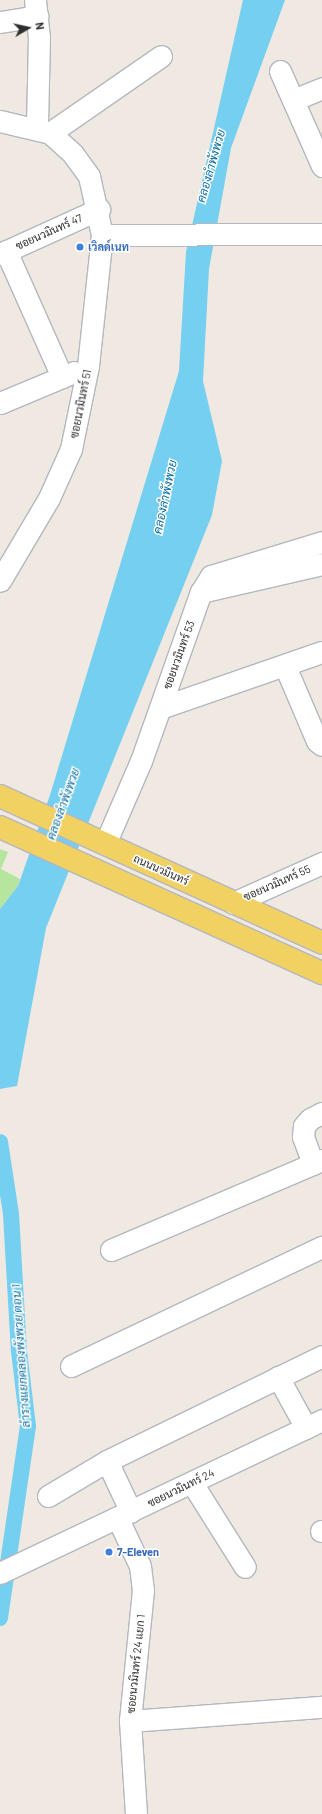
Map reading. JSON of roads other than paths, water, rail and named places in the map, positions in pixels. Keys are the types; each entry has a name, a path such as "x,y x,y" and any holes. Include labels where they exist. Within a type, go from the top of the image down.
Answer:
{"main road":[{"name":"ถนนนวมินทร์","path":"0,796 322,943"},
{"path":"0,827 322,973"}],"street":[{"path":"0,22 36,8 43,130"},
{"path":"0,122 43,130 161,56"},
{"path":"280,71 322,166"},
{"path":"293,100 322,88"},
{"name":"ซอยนวมินทร์ 51","path":"0,581 49,498 71,450 88,366 102,235 99,209 89,176 43,130"},
{"name":"ซอยนวมินทร์ 47","path":"3,252 99,209"},
{"path":"102,235 322,234"},
{"path":"3,252 62,377"},
{"path":"0,403 88,366"},
{"name":"ซอยนวมินทร์ 53","path":"96,840 142,761 201,592 211,576 218,571 322,542"},
{"path":"201,592 322,564"},
{"path":"160,708 322,652"},
{"path":"285,666 317,741 322,744"},
{"name":"ซอยนวมินทร์ 55","path":"233,903 322,863"},
{"path":"111,1250 318,1162 303,1137 304,1126 310,1119 322,1113"},
{"path":"71,1366 322,1247"},
{"path":"48,1496 107,1461 322,1356"},
{"path":"278,1377 314,1424"},
{"name":"ซอยนวมินทร์ 24","path":"2,1572 125,1516 314,1424"},
{"name":"ซอยนวมินทร์ 24 แยก 1","path":"107,1461 140,1566 143,1590 130,1721 136,1814"},
{"path":"192,1483 245,1568"},
{"path":"130,1721 322,1707"}],"water":[{"name":"คลองลำพังพวย","path":"243,0 285,0 231,148 209,269 203,381 222,461 212,515 46,928 17,1086 0,1089 0,909 18,886 50,795 179,371 186,252"}],"waterway":[{"name":"ลำรางแยกคลองพังพวย ตอน 1","path":"0,1142 11,1214 19,1351 28,1426 0,1618"}],"place":[{"name":"เวิลด์เนท","path":"80,247"},
{"name":"7-Eleven","path":"109,1552"}]}
